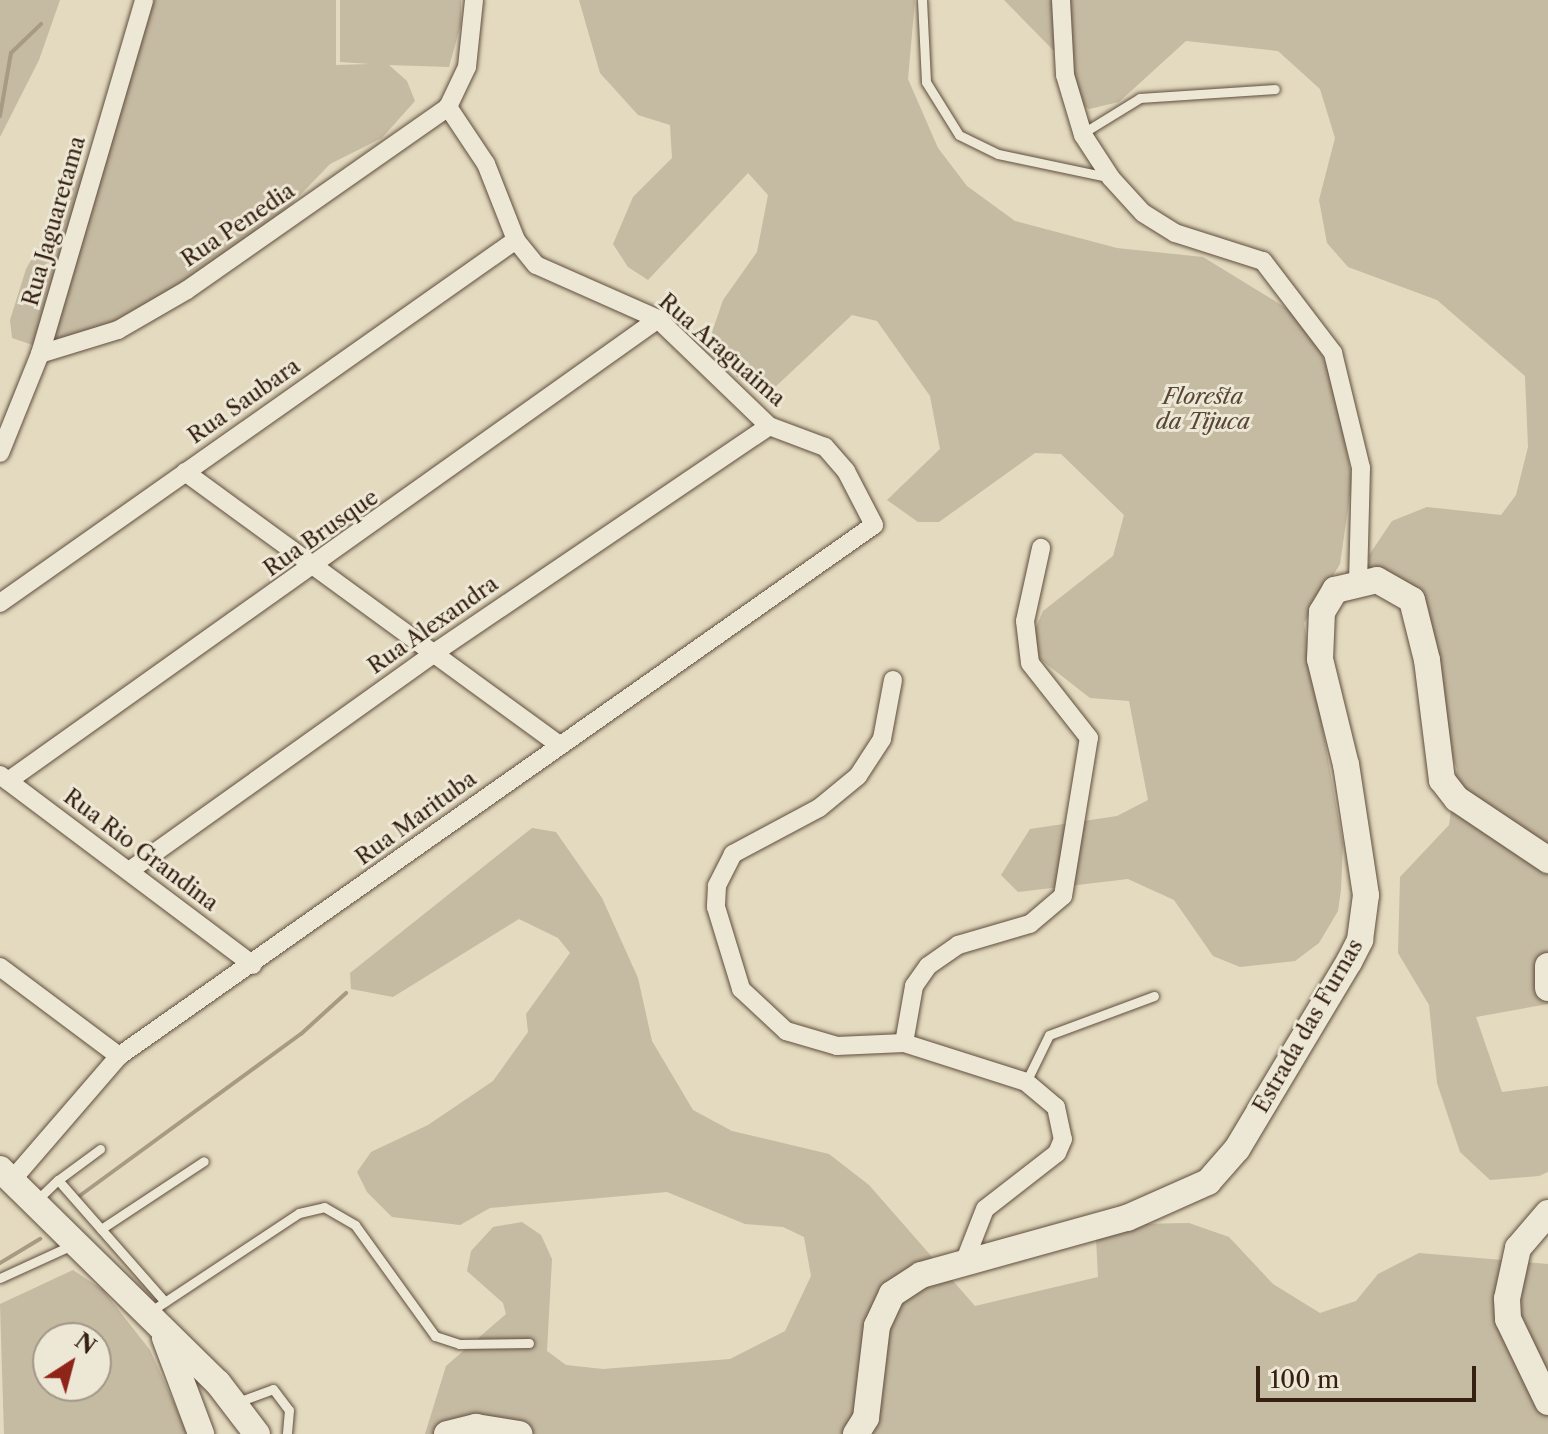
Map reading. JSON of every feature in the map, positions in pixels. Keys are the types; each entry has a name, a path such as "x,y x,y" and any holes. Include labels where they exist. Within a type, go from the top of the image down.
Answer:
{"main road":[{"path":"1358,580 1386,584 1412,600 1427,660 1442,780 1457,799 1535,846 1548,860"},
{"name":"Estrada das Furnas","path":"856,1434 866,1418 883,1308 921,1275 965,1260 1127,1218 1208,1182 1237,1149 1349,962 1365,922 1366,895 1320,629 1326,600 1358,580"},
{"path":"1548,966 1548,988"},
{"path":"6,1174 75,1244 155,1308 201,1434"},
{"path":"1548,1213 1518,1248 1507,1299 1508,1319 1548,1402"},
{"path":"164,1335 235,1403 257,1434"},
{"path":"447,1434 476,1427 519,1434"}],"street":[{"name":"Rua Jaguaretama","path":"0,453 40,354 144,0"},
{"path":"448,107 467,67 474,0"},
{"path":"1061,0 1065,75 1083,133 1111,178 1143,213 1175,233 1263,261 1322,332 1344,379 1361,468 1358,580"},
{"name":"Rua Penedia","path":"40,354 118,330 187,290 448,107"},
{"name":"Rua Araguaima","path":"448,107 486,164 516,240 553,277 658,319 769,426 825,447 846,471 874,525"},
{"name":"Rua Saubara","path":"0,603 516,240"},
{"name":"Rua Brusque","path":"4,778 319,565 658,319"},
{"name":"Rua Alexandra","path":"129,871 437,651 769,426"},
{"path":"185,472 319,565 560,745"},
{"name":"Rua Marituba","path":"6,1174 119,1056 253,965 874,525"},
{"path":"904,1043 914,986 928,966 958,945 1030,924 1063,896 1089,738 1030,663 1025,621 1041,548"},
{"path":"893,680 882,739 858,776 819,808 733,854 717,886 716,907 741,989 765,1018 815,1043 904,1043 1026,1082 1056,1107 1063,1139 1044,1167 985,1209 965,1260"},
{"name":"Rua Rio Grandina","path":"4,778 253,965"},
{"path":"0,967 119,1056"}],"lane":[{"path":"922,0 926,82 959,135 998,154 1111,178"},
{"path":"1083,133 1123,105 1150,96 1275,89"},
{"path":"1026,1082 1049,1035 1154,996"},
{"path":"34,1202 100,1149"},
{"path":"101,1229 204,1161"},
{"path":"58,1180 101,1229 155,1308 299,1213 324,1207 355,1225 435,1336 459,1344 529,1343"},
{"path":"0,1278 75,1244"},
{"path":"235,1403 273,1389 289,1410 287,1434"}],"green space":[{"path":"0,0 60,0 39,60 0,137"},
{"path":"151,0 336,0 336,65 371,64 340,62 340,0 461,0 461,24 449,67 389,65 407,81 415,101 382,138 330,164 279,217 170,300 56,353 12,338 10,320 26,269 84,167"},
{"name":"Floresta da Tijuca","path":"579,0 915,0 908,79 938,148 967,186 1015,221 1117,248 1203,257 1306,320 1334,382 1352,481 1340,564 1304,623 1343,844 1338,911 1319,943 1295,961 1240,967 1213,956 1174,900 1128,879 1018,892 1001,875 1030,829 1117,816 1148,800 1129,701 1090,698 1040,659 1030,641 1043,611 1113,556 1124,515 1061,454 1035,453 939,522 918,522 887,500 940,449 930,396 877,321 852,315 772,390 740,380 708,344 723,300 757,252 768,195 748,173 648,280 628,267 613,244 633,197 672,158 670,125 638,115 600,73"},
{"path":"1004,0 1548,0 1548,1004 1476,1017 1502,1092 1548,1086 1548,1172 1539,1176 1490,1180 1460,1152 1437,1083 1429,1005 1398,953 1400,877 1449,825 1457,769 1441,726 1428,633 1367,579 1369,555 1392,521 1427,507 1501,515 1516,495 1528,447 1525,376 1437,300 1348,267 1327,243 1319,200 1335,138 1320,89 1278,51 1186,41 1119,102 1089,109 1076,101 1055,52"},
{"path":"532,828 556,832 602,898 638,978 652,1041 693,1110 732,1131 829,1154 869,1185 975,1306 1098,1277 1096,1238 1135,1224 1189,1223 1229,1237 1273,1284 1320,1313 1356,1301 1378,1274 1419,1253 1548,1264 1548,1434 425,1434 446,1366 506,1314 503,1303 467,1271 471,1251 493,1227 522,1222 541,1235 552,1259 547,1351 566,1365 603,1369 730,1359 785,1331 811,1276 804,1237 783,1227 745,1224 667,1192 490,1208 460,1225 392,1217 367,1192 357,1172 371,1152 428,1125 493,1081 528,1032 526,1014 570,953 558,938 519,919 393,997 351,989 350,973"},
{"path":"73,1270 103,1290 150,1350 188,1434 4,1434 0,1304"}],"waterway":[{"path":"0,116 11,53 41,24"},
{"path":"78,1197 301,1034 346,993"},
{"path":"0,1263 40,1239"}]}
